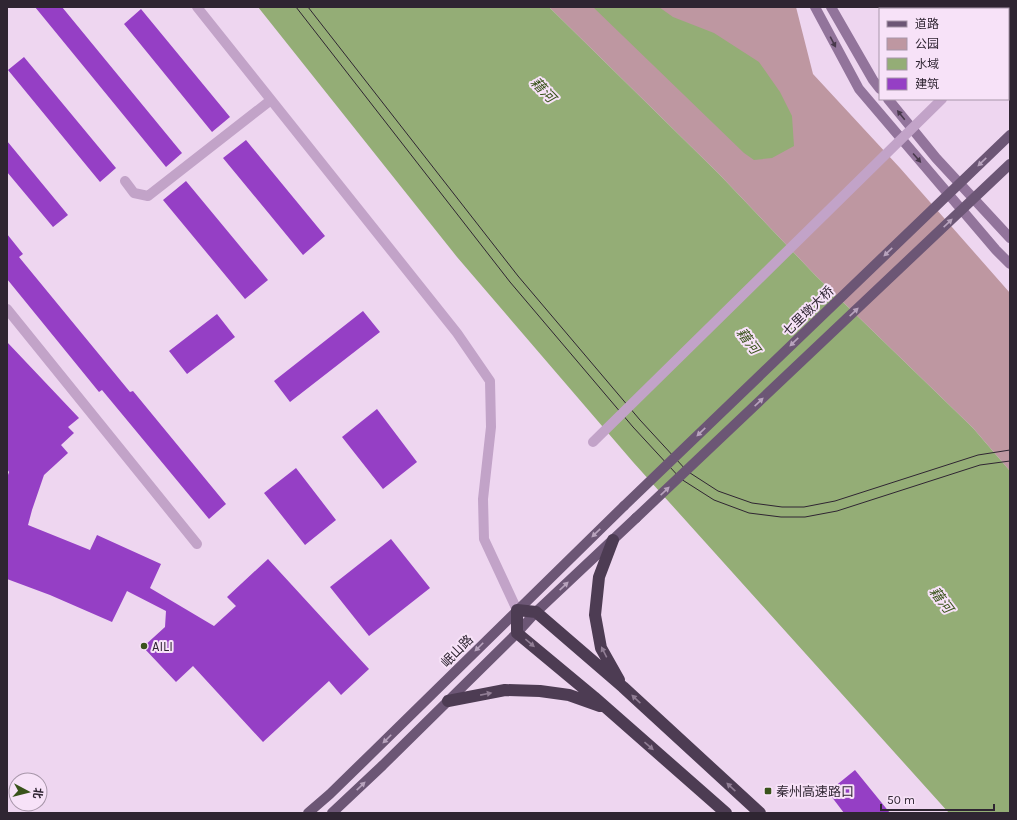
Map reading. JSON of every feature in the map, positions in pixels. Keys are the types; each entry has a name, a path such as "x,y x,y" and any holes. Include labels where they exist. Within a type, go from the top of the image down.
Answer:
{"highway":[{"path":"613,540 599,577 595,614 601,648 623,687"},
{"path":"726,813 517,633 517,610 536,612 623,687 760,813"},
{"path":"448,701 505,690 569,695 605,708"}],"main road":[{"path":"815,7 859,90 996,250 1010,264"},
{"path":"831,7 873,80 879,88"},
{"path":"889,100 936,158 1010,238"},
{"name":"七里墩大桥","path":"624,506 1010,135"},
{"path":"332,813 448,701 517,633 536,612 1010,164"},
{"name":"岷山路","path":"308,813 372,753 624,506"}],"street":[{"path":"197,7 457,333 490,381 491,427 483,498 484,539 517,610"},
{"path":"125,181 134,193 148,196 271,100"},
{"path":"593,442 941,100"},
{"path":"7,309 197,544"}],"green space":[{"path":"549,7 796,7 813,74 900,168 1010,293 1010,471 973,428 816,276 719,174"}],"water":[{"name":"藉河","path":"258,7 549,7 719,174 816,276 973,428 1010,471 1010,813 949,813 633,462 457,257"},
{"path":"593,7 659,7 673,17 714,33 759,62 780,92 792,116 794,146 772,158 754,160 744,153"}],"building":[{"path":"35,7 62,7 182,153 166,167"},
{"path":"141,9 230,117 212,132 124,24"},
{"path":"24,57 116,168 100,182 8,70"},
{"path":"246,140 325,236 303,255 223,158"},
{"path":"7,141 68,215 53,227 7,172"},
{"path":"186,181 268,280 245,299 163,200"},
{"path":"7,234 23,254 19,257 130,392 133,391 226,504 209,519 102,390 99,392 7,279"},
{"path":"363,311 380,332 290,402 274,381"},
{"path":"217,314 235,337 187,374 169,351"},
{"path":"7,342 79,418 68,427 74,433 61,445 68,453 44,475 28,525 90,550 97,535 161,564 150,588 214,626 236,606 227,597 268,559 369,669 341,695 329,681 263,742 193,666 176,682 143,647 165,627 166,611 127,591 112,622 50,595 7,579 7,478 9,472 7,469"},
{"path":"377,409 417,462 383,489 342,437"},
{"path":"296,468 336,520 305,545 264,493"},
{"path":"391,539 430,588 369,636 330,587"},
{"path":"855,770 890,813 844,813 828,792"}],"tram line":[{"path":"296,7 510,282 633,427 681,479 714,500 749,513 781,517 805,517 837,511 980,465 1010,461"},
{"path":"308,7 518,276 640,420 687,471 718,491 752,503 782,507 804,507 835,501 978,455 1010,450"}],"place":[{"name":"AILI","path":"144,646"},
{"name":"秦州高速路口","path":"768,791"}]}
